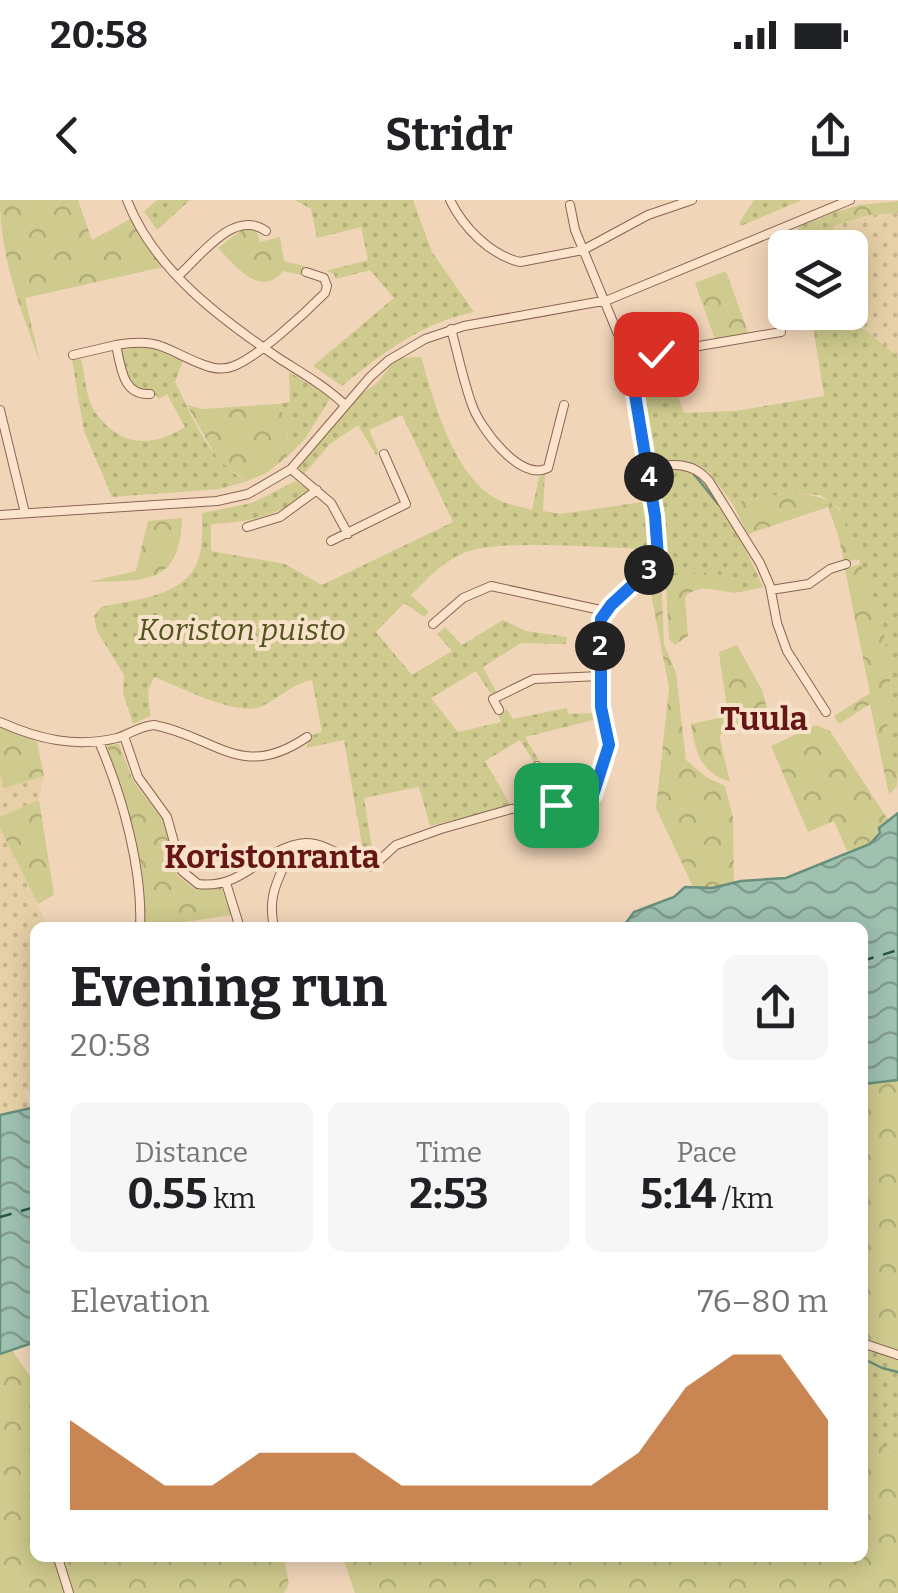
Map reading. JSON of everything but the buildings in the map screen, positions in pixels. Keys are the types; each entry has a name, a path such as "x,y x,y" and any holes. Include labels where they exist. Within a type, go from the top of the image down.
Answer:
{"street":[{"path":"127,200 141,227 178,276 212,310 344,404"},
{"path":"450,200 473,234 512,260 525,262 583,250 648,215 692,200"},
{"path":"0,514 232,499 261,488 291,469 344,404 390,360 425,338 451,329 602,301 634,291 850,200"},
{"path":"124,736 138,777 167,816 182,872 198,884 226,883 292,846 314,844 372,867 396,844 429,833 511,809 590,801 609,745 602,716 599,631 605,612 652,567 658,556 648,467 629,358 602,301 570,205"},
{"path":"178,276 236,225 252,223 266,231"},
{"path":"73,354 116,345 156,343 206,366 221,369 241,363 325,294 328,286 324,278 306,272"},
{"path":"451,329 474,410 520,468 536,472 548,468 564,405"},
{"path":"629,358 782,332"},
{"path":"116,345 129,388 138,394 150,394"},
{"path":"0,410 25,513"},
{"path":"330,541 406,504 384,454"},
{"path":"648,467 682,464 704,475 752,549 771,590 787,651 826,712"},
{"path":"291,469 336,509 348,534"},
{"path":"247,527 280,516 317,490"},
{"path":"771,590 809,584 830,569 846,564"},
{"path":"433,625 462,598 491,586 605,612"},
{"path":"500,710 493,699 534,679 600,676"},
{"path":"0,722 42,738 99,742 145,726 160,726 250,758 279,752 308,738"},
{"path":"99,742 136,866 142,900 140,922"},
{"path":"537,766 549,782 556,805"},
{"path":"273,922 272,892 284,868 276,854"},
{"path":"226,883 238,922"},
{"path":"868,1345 898,1355"},
{"path":"59,1562 69,1593"}],"shaded area":[{"path":"898,213 898,357 863,330 868,330 868,230 833,230 832,226 869,215"},
{"path":"0,775 6,787 44,776 39,800 0,817"},
{"path":"0,828 46,922 30,922 30,1090 25,1091 28,1107 0,1115"}],"green space":[{"path":"0,200 78,200 92,240 130,219 163,267 25,298 40,362 7,262"},
{"path":"157,200 190,200 157,230 144,211"},
{"path":"295,200 413,200 432,252 474,312 420,332 342,386 313,366 394,298 370,270 336,279 326,271 368,260 361,227 317,238 311,209"},
{"path":"754,200 802,200 741,226 739,223"},
{"path":"898,201 898,213 869,215 830,230 832,213"},
{"path":"838,210 840,223 833,226 834,230 798,230 799,224"},
{"path":"243,229 256,230 260,242 280,237 284,261 304,266 302,275 283,271 266,282 240,271 218,248"},
{"path":"726,271 749,335 715,339 695,283"},
{"path":"814,330 865,330 898,357 898,770 885,732 891,689 883,621 839,508 820,495 787,493 732,503 709,472 695,464 650,458 634,360 664,359 684,413 736,411 824,396"},
{"path":"149,347 183,361 175,382 196,424 212,451 233,473 247,481 220,489 112,497 84,431 72,360 81,359 90,401 105,424 125,438 148,441 185,427 167,394 159,399 150,389 140,391 127,378 121,349"},
{"name":"Koriston puisto","path":"421,357 448,438 470,476 485,491 501,501 532,510 539,477 545,474 543,511 560,514 643,502 653,560 644,549 552,545 482,548 443,565 411,595 429,612 424,617 404,603 376,632 412,675 452,651 437,634 445,627 462,645 503,620 526,631 567,637 566,644 521,643 483,667 497,693 490,693 476,671 431,698 458,732 501,722 498,714 507,709 513,719 567,708 568,714 596,713 598,719 525,737 538,759 534,762 520,740 485,761 511,806 430,826 419,787 364,798 372,848 363,851 344,740 306,748 312,735 322,732 312,680 251,709 224,704 154,677 148,691 150,716 133,724 123,693 124,675 97,631 94,616 101,607 160,594 186,579 200,553 202,513 252,503 296,481 311,492 288,507 238,522 211,524 211,551 285,564 322,585 453,522 402,415 369,430 379,453 376,455 358,425 330,444 304,474 299,468 353,400 376,384 393,363 400,358"},
{"path":"289,372 331,397 305,439 287,457 288,426 278,404 290,402"},
{"path":"278,404 288,426 287,457 247,481 219,462 187,405 202,409"},
{"path":"655,472 692,472 715,498 763,587 732,593 722,571 667,576 654,476"},
{"path":"787,493 831,502 844,518 860,560 844,561 828,507 748,534 732,503"},
{"path":"182,518 180,540 166,568 142,579 88,582 136,571 148,521"},
{"path":"737,536 763,587 691,593 685,597 688,636 675,645 669,639 664,554"},
{"path":"861,564 883,620 891,689 885,732 898,770 897,786 889,795 870,704 839,724 834,716 870,693 845,569"},
{"path":"661,568 664,644 676,673 686,760 706,777 725,786 733,817 734,882 712,888 693,887 656,808 669,688 648,578"},
{"path":"737,645 762,690 769,715 762,722 719,735 730,782 712,773 701,760 691,724 728,716 719,652"},
{"path":"816,725 830,731 889,821 871,844 847,851 834,821 808,832 771,746"},
{"path":"0,726 37,742 44,776 5,788 0,775"},
{"path":"119,744 133,781 163,820 177,875 193,888 221,887 231,915 186,922 143,922 140,859 107,745"},
{"path":"39,800 54,895 38,904 0,828 0,817"},
{"path":"898,1080 898,1593 355,1593 344,1562 868,1562 868,1083"},
{"path":"868,1340 898,1354 898,1454 868,1437"},
{"path":"11,1349 30,1376 30,1562 285,1562 289,1584 284,1593 0,1593 0,1354"}],"water":[{"path":"898,813 898,1080 868,1083 868,922 627,922 634,912 674,897 685,887 712,888 741,881 786,878 870,844 880,833 879,828"},
{"path":"30,1108 30,1344 0,1354 0,1115"}],"waterway":[{"path":"694,474 718,504"},
{"path":"868,1361 898,1372"}],"ferry route":[{"path":"868,959 898,950"},
{"path":"0,1217 30,1208"}],"district":[{"name":"Tuula","path":"764,719"},
{"name":"Koristonranta","path":"272,857"}],"route":[{"path":"556,805 584,803 593,795 609,745 601,707 601,619 657,561 658,535 629,358 656,354"}]}
